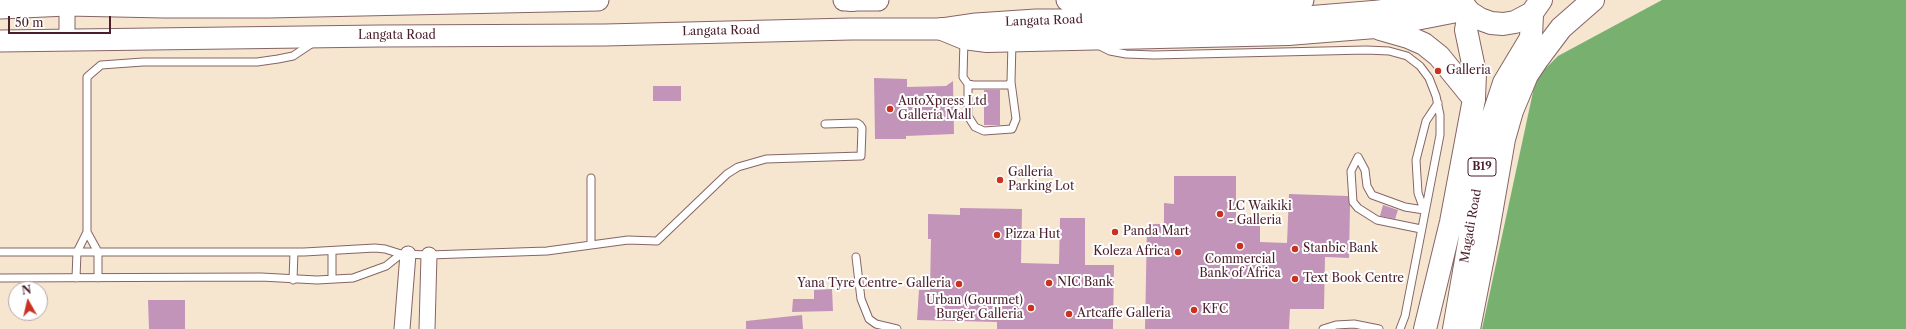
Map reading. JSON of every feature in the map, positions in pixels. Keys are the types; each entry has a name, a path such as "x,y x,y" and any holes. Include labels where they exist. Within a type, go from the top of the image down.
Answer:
{"main road":[{"path":"0,8 67,3 165,8 268,4 598,0"},
{"path":"844,0 878,0"},
{"name":"Langata Road","path":"1067,0 1303,0"},
{"name":"Langata Road","path":"0,41 322,37 605,36 844,29 942,29 976,24 1036,20 1294,18 1379,11 1440,0"},
{"path":"1469,329 1504,138 1512,111 1527,75 1541,55 1561,28 1593,0"},
{"path":"942,29 964,38 987,41 1288,34 1375,27 1464,6 1485,21 1503,24 1515,22 1536,7"},
{"name":"Magadi Road","path":"1425,329 1451,222 1474,99 1475,73 1466,30 1464,6"},
{"name":"Magadi Road","path":"1454,329 1489,128 1504,83 1531,38 1536,7"},
{"path":"1375,27 1408,37 1424,44 1439,56 1474,99"}],"street":[{"path":"67,3 67,40"},
{"path":"402,329 404,254"},
{"path":"427,329 429,255"}],"lane":[{"path":"76,278 77,252 87,232 87,76 100,65 142,62 257,62 278,59 293,56 322,37"},
{"path":"964,38 963,77 968,84 968,116 975,127 984,131 1012,129 1016,118 1011,82 1012,40"},
{"path":"1094,39 1100,46 1110,51 1126,54 1366,50 1389,51 1406,56 1420,66 1429,78 1438,103 1440,115 1440,135 1424,210 1405,316 1400,329"},
{"path":"968,84 1008,85 1011,82"},
{"path":"1424,210 1418,193 1416,160 1426,121 1438,103"},
{"path":"0,252 332,252 375,248 404,254 429,255 547,251 628,240 658,241 727,174 738,167 750,162 766,159 861,156 862,128 860,125 825,124"},
{"path":"1421,230 1376,220 1358,208 1353,202 1350,171 1358,157 1365,170 1367,186 1372,195 1405,207 1424,210"},
{"path":"591,245 592,178"},
{"path":"87,232 98,252 98,278"},
{"path":"293,280 294,252"},
{"path":"332,252 332,279"},
{"path":"0,278 261,277 293,280 353,278 386,266 404,254"},
{"path":"856,257 860,298 869,319 876,324 897,329"},
{"path":"1323,329 1336,325 1354,324 1379,329"}],"green space":[{"path":"1662,0 1906,0 1906,329 1482,329 1536,78 1558,56"}],"building":[{"path":"874,78 907,79 907,87 946,86 953,81 954,134 906,136 906,139 875,139"},
{"path":"653,86 681,86 681,101 653,101"},
{"path":"984,90 1000,90 1000,125 984,125"},
{"path":"1174,176 1236,176 1236,225 1260,225 1260,242 1287,243 1289,194 1348,196 1350,206 1349,258 1325,257 1324,309 1290,309 1289,329 1145,329 1147,224 1164,224 1164,203 1174,204"},
{"path":"1383,205 1398,210 1395,219 1380,216"},
{"path":"960,208 1022,209 1021,263 1059,264 1060,218 1085,218 1085,265 1114,265 1113,329 997,329 997,322 917,320 919,290 930,290 931,239 928,239 928,214 960,215"},
{"path":"832,289 833,311 792,312 793,299 814,299 814,290"},
{"path":"148,300 185,300 185,329 149,329"},
{"path":"802,315 803,329 746,329 746,321"}],"place":[{"name":"Galleria","path":"1438,71"},
{"name":"AutoXpress Ltd Galleria Mall","path":"890,109"},
{"name":"Galleria Parking Lot","path":"1000,180"},
{"name":"LC Waikiki - Galleria","path":"1220,214"},
{"name":"Panda Mart","path":"1115,232"},
{"name":"Pizza Hut","path":"997,235"},
{"name":"Commercial Bank of Africa","path":"1240,246"},
{"name":"Stanbic Bank","path":"1295,249"},
{"name":"Koleza Africa","path":"1178,252"},
{"name":"Text Book Centre","path":"1295,279"},
{"name":"NIC Bank","path":"1049,283"},
{"name":"Yana Tyre Centre- Galleria","path":"959,284"},
{"name":"Urban (Gourmet) Burger Galleria","path":"1031,308"},
{"name":"KFC","path":"1194,310"},
{"name":"Artcaffe Galleria","path":"1069,314"}]}
